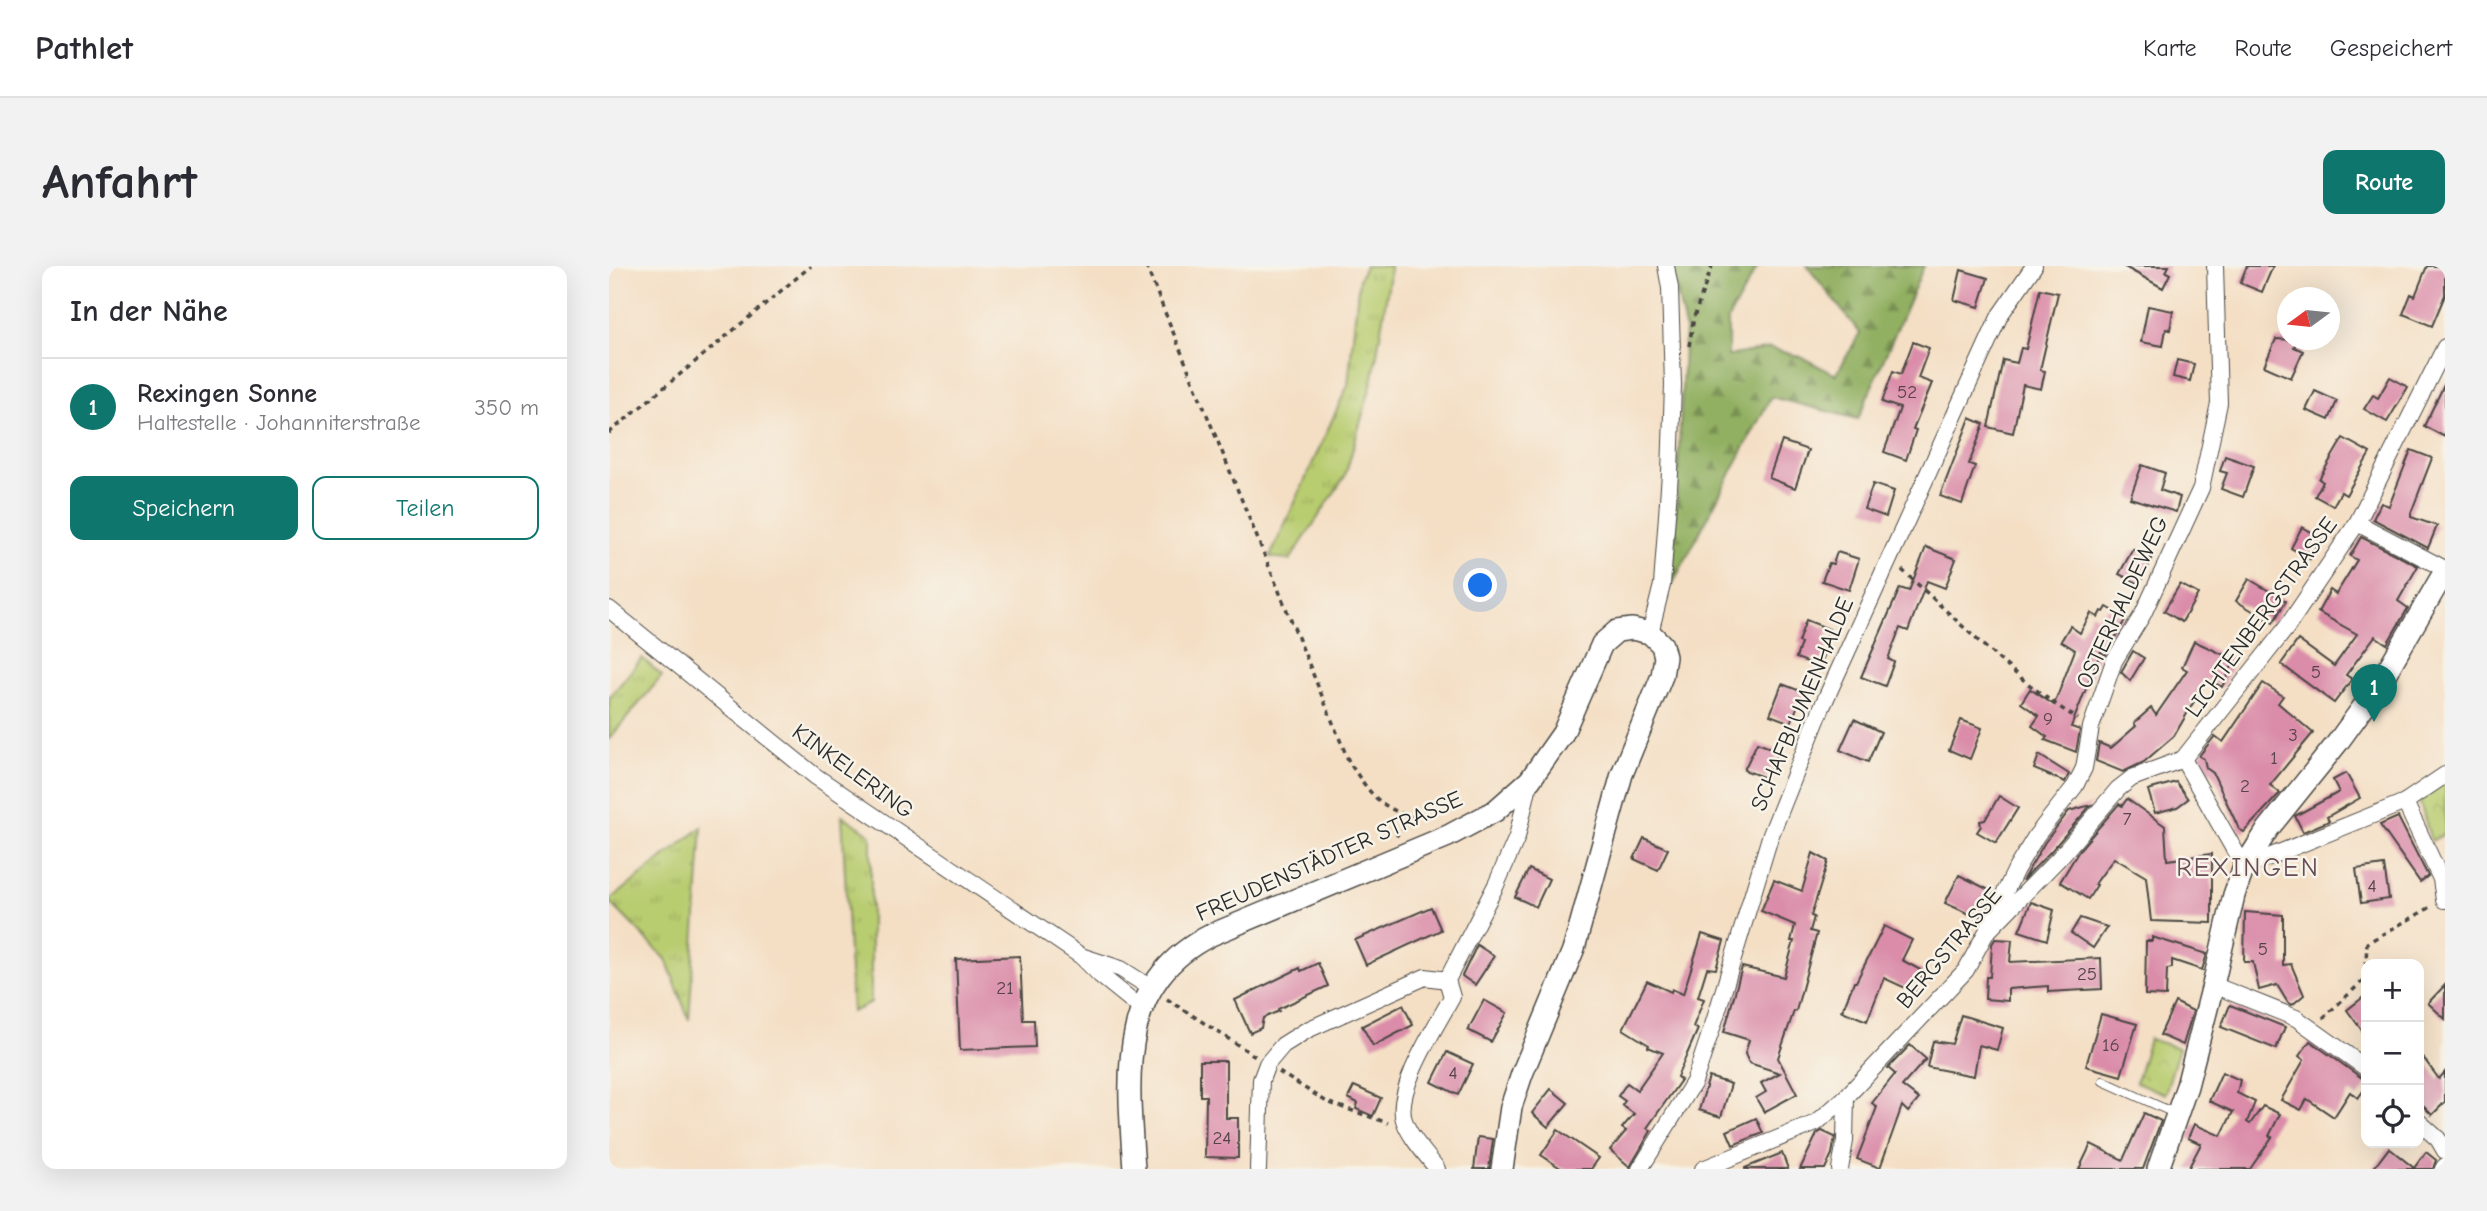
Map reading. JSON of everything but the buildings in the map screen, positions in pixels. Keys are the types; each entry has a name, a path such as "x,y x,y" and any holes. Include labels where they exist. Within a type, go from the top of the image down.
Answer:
{"street":[{"path":"1502,1169 1511,1107 1574,948 1622,774 1662,676 1665,657 1662,645 1650,633 1663,585 1670,473 1670,288 1665,266"},
{"name":"SCHAFBLUMENHALDE","path":"1640,1169 1694,1082 1770,836 1822,707 2000,315 2034,266"},
{"name":"OSTERHALDEWEG","path":"1986,933 2016,869 2036,836 2075,786 2084,768 2091,727 2114,661 2143,614 2201,488 2219,403 2215,266"},
{"name":"LICHTENBERGSTRASSE","path":"2183,759 2287,627 2357,523 2445,347"},
{"path":"2158,1169 2177,1115 2214,985 2234,895 2244,867 2268,829 2339,742 2377,688 2445,570 2357,523"},
{"name":"KINKELERING","path":"609,609 815,776 1081,956 1141,1008"},
{"name":"FREUDENSTÄDTER STRASSE","path":"1135,1169 1129,1086 1132,1040 1141,1008 1164,970 1197,941 1448,836 1495,811 1530,780 1563,733 1602,644 1617,631 1632,629 1650,633"},
{"path":"2183,759 2244,867"},
{"name":"BERGSTRASSE","path":"1703,1169 1815,1123 1846,1097 1966,970 1986,933 2060,857 2118,789 2132,778 2183,759"},
{"path":"2244,867 2406,802 2445,775"},
{"path":"1437,1169 1409,1131 1402,1109 1404,1091 1452,997 1447,980 1496,885 1517,837 1530,780"},
{"path":"2406,802 2441,879 2444,902"},
{"name":"KINKELERING","path":"1081,956 1121,969 1151,989"},
{"path":"1258,1169 1261,1080 1267,1064 1283,1045 1307,1030 1425,977 1447,980"},
{"path":"2214,985 2297,1018 2361,1064"},
{"path":"1840,1169 1845,1141 1846,1097"},
{"path":"2424,1126 2438,1139 2445,1151"}],"lane":[{"path":"2103,1081 2177,1115"}],"path":[{"path":"609,433 811,266"},
{"path":"1146,266 1349,762 1373,798 1402,814 1416,818 1391,841"},
{"path":"1891,559 2023,680 2053,704 2091,727"},
{"path":"2337,1007 2365,979 2367,943 2444,902"},
{"path":"1151,989 1327,1102 1409,1131"}],"green space":[{"path":"1365,266 1390,266 1389,281 1373,378 1345,476 1290,560 1270,557 1348,385 1359,279"},
{"path":"1671,266 1758,266 1728,319 1728,356 1770,348 1801,357 1836,375 1860,333 1807,266 1924,266 1858,419 1771,397 1672,585 1685,328"},
{"path":"642,658 662,676 609,739 609,698"},
{"path":"2445,782 2445,834 2431,841 2419,799"},
{"path":"842,815 871,835 871,1003 852,1012"},
{"path":"702,827 689,1020 666,959 609,901"},
{"path":"2149,1039 2179,1048 2165,1094 2136,1082"}],"place":[{"name":"Rexingen Sonne","path":"2374,722"}],"district":[{"name":"REXINGEN","path":"2248,868"}]}
